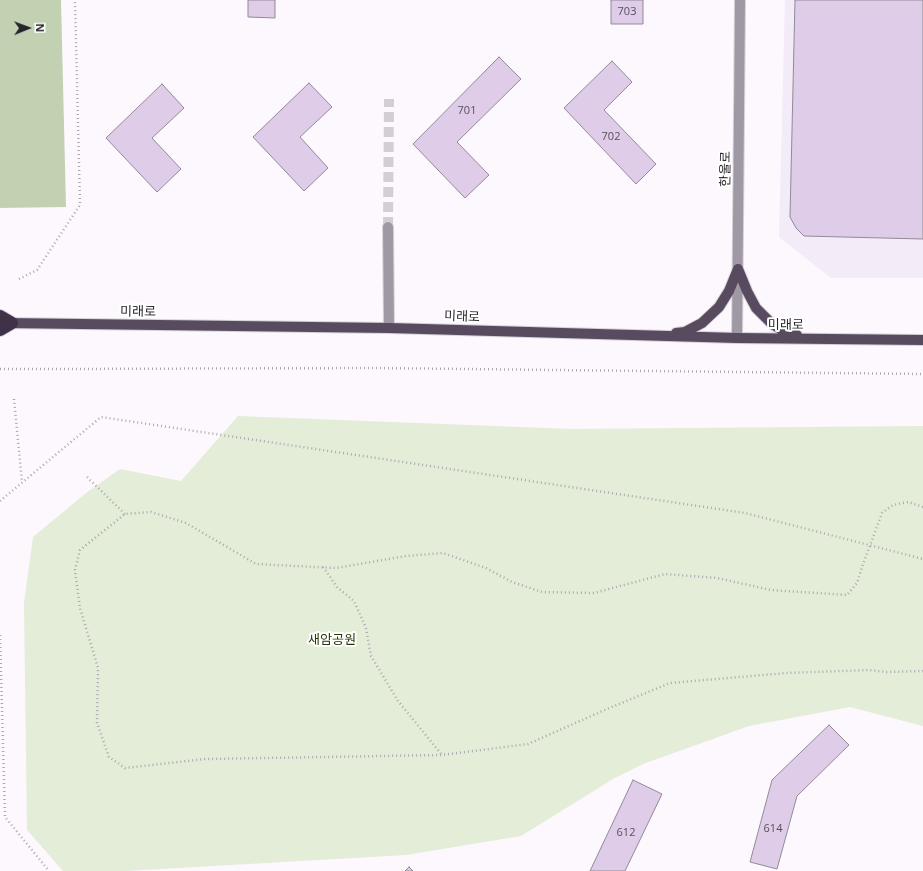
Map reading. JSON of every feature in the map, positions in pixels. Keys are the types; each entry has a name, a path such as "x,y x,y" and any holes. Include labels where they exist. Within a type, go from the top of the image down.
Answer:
{"highway":[{"path":"0,316 6,323 0,330"}],"main road":[{"path":"663,336 684,332 702,323 719,307 729,290 738,269"},
{"path":"738,269 746,291 756,308 772,324 790,334 810,339"},
{"name":"미래로","path":"6,323 389,328 737,338 923,340"}],"street":[{"name":"한울로","path":"737,338 740,0"},
{"path":"388,227 389,328"}],"path":[{"path":"20,279 37,270 80,205 75,0"},
{"path":"0,369 373,368 923,374"},
{"path":"14,399 22,483"},
{"path":"0,501 101,417 744,513 923,559"},
{"path":"87,477 125,514"},
{"path":"923,507 908,502 893,505 882,513 857,583 847,595 771,590 717,578 665,574 594,593 542,592 512,582 486,568 443,554 406,556 336,568 256,564 186,523 151,512 125,514 80,550 75,570 80,608 98,668 97,723 109,757 125,768 205,759 442,755 528,744 670,683 786,673 869,670 887,672 923,671"},
{"path":"323,567 337,587 354,601 366,628 371,656 398,701 442,755"},
{"path":"0,636 4,817 49,871"}],"shaded area":[{"path":"785,0 923,0 923,278 831,278 779,237"}],"green space":[{"path":"0,0 61,0 66,207 0,208"},
{"name":"새암공원","path":"238,416 571,429 923,426 923,726 850,707 749,726 643,764 613,779 521,836 406,855 126,871 63,871 27,830 24,603 33,537 86,493 120,469 181,481"}],"building":[{"path":"248,0 275,0 275,18 248,17"},
{"path":"611,0 643,0 643,24 611,24"},
{"path":"795,0 923,0 923,239 804,236 796,228 790,217"},
{"path":"499,57 521,79 457,142 489,175 465,198 413,144"},
{"path":"612,61 632,82 604,110 656,164 636,184 564,108"},
{"path":"309,83 332,107 300,137 328,168 304,191 253,137"},
{"path":"162,84 184,108 152,138 181,169 157,192 106,138"},
{"path":"829,725 849,745 797,796 777,869 750,862 772,780"},
{"path":"633,780 662,794 625,871 590,871"},
{"path":"409,867 413,871 405,871"}],"tunnel":[{"path":"388,227 389,99"}]}
